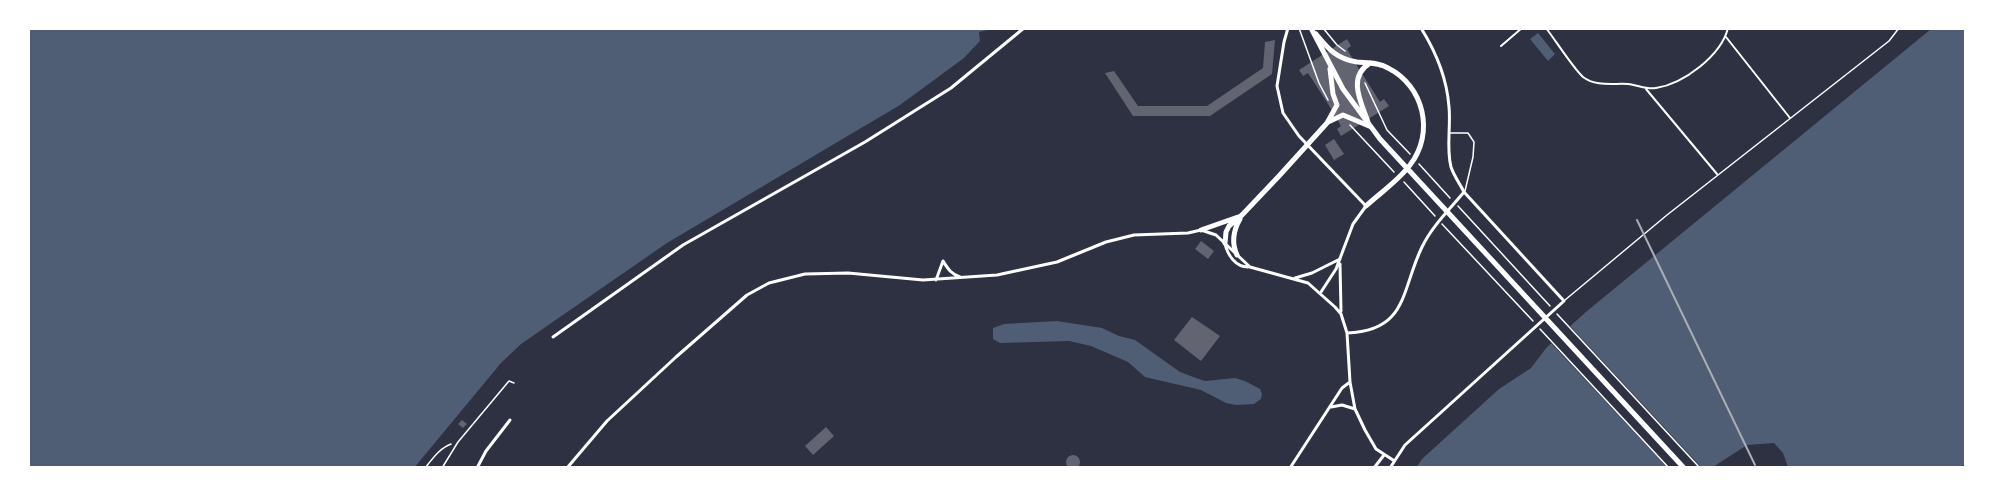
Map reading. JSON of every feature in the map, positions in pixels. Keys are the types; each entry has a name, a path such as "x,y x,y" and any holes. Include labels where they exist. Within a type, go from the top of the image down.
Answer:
{"main road":[{"path":"1311,28 1327,48 1337,56 1354,62 1388,67 1396,73 1414,92 1423,116 1424,130 1420,147 1409,166 1366,206"},
{"path":"1311,28 1343,89 1370,126 1684,468"},
{"path":"1370,126 1357,82 1361,71 1372,63"},
{"path":"1225,243 1229,226 1242,215 1327,123 1337,105 1329,65"},
{"path":"1327,123 1343,115 1370,126"},
{"path":"1201,230 1242,215"},
{"path":"1237,255 1232,242 1242,215"}],"street":[{"path":"553,337 683,245 865,142 951,88 1024,28"},
{"path":"1288,28 1277,86 1283,113 1299,136 1366,206 1353,224 1340,259 1321,292"},
{"path":"1390,468 1393,460 1405,445 1564,301 1464,192 1451,167 1447,89 1436,55 1421,28"},
{"path":"1501,46 1522,28"},
{"path":"1546,28 1583,76 1593,82 1611,85 1629,84 1653,89 1688,75 1709,58 1721,46 1728,28"},
{"path":"1726,37 1790,118"},
{"path":"1645,88 1718,174"},
{"path":"1347,333 1375,329 1396,314 1428,237 1464,192"},
{"path":"567,468 622,407 734,306 757,289 788,277 805,274 848,273 936,280 997,275 1057,262 1106,242 1134,235 1188,233 1201,230 1216,235 1250,267"},
{"path":"1225,243 1233,260 1244,267 1308,283 1321,292 1341,314"},
{"path":"1293,278 1312,273 1340,259"},
{"path":"1340,259 1341,314 1347,333 1350,382 1355,409 1374,445 1393,460"},
{"path":"936,280 943,261 954,275 962,278"},
{"path":"1290,468 1342,388 1350,382"},
{"path":"1330,408 1342,405 1355,409"},
{"path":"477,468 486,451 510,420"},
{"path":"1374,468 1384,455"}],"lane":[{"path":"1564,301 1718,174 1889,41 1899,28"},
{"path":"1450,133 1468,133 1474,142 1473,157 1464,192"},
{"path":"442,468 458,442 508,381 514,383"}],"path":[{"path":"1299,28 1322,89 1331,106"},
{"path":"1323,28 1345,51"},
{"path":"1362,77 1387,130 1411,156"},
{"path":"1346,124 1354,129 1436,217"},
{"path":"1419,165 1700,468"},
{"path":"1443,224 1533,321"},
{"path":"1540,328 1669,468"},
{"path":"425,468 445,446 458,442"}],"water":[{"path":"28,29 993,29 979,32 980,41 964,58 900,105 667,243 521,344 501,363 414,468 29,467"},
{"path":"1931,29 1965,29 1966,463 1961,467 1788,467 1783,453 1774,443 1747,445 1713,467 1416,468 1422,459 1499,389 1531,368 1547,347 1587,311"},
{"path":"1538,33 1555,54 1548,61 1530,39"},
{"path":"1057,321 1102,328 1135,340 1180,372 1205,381 1235,378 1245,381 1260,389 1261,399 1254,404 1226,403 1201,390 1145,377 1128,362 1091,346 1069,341 1000,343 993,339 993,328 1004,324"}],"pier":[{"path":"1568,324 1701,467 1667,467 1549,341"}],"building":[{"path":"1347,39 1351,46 1347,49 1354,61 1380,102 1384,99 1389,106 1341,136 1337,129 1341,126 1328,104 1308,73 1303,76 1299,70"},
{"path":"1275,40 1272,74 1210,116 1133,116 1105,73 1114,71 1138,106 1207,106 1263,68 1265,42"},
{"path":"1334,139 1344,154 1334,160 1325,145"},
{"path":"1201,241 1214,251 1208,259 1195,249"},
{"path":"1192,317 1220,336 1201,361 1174,340"},
{"path":"462,420 467,424 463,428 458,424"},
{"path":"826,427 834,436 813,455 805,446"},
{"path":"1070,455 1076,455 1080,462 1076,469 1070,469 1066,465 1066,459"}],"railway":[{"path":"1637,220 1755,465"}]}
